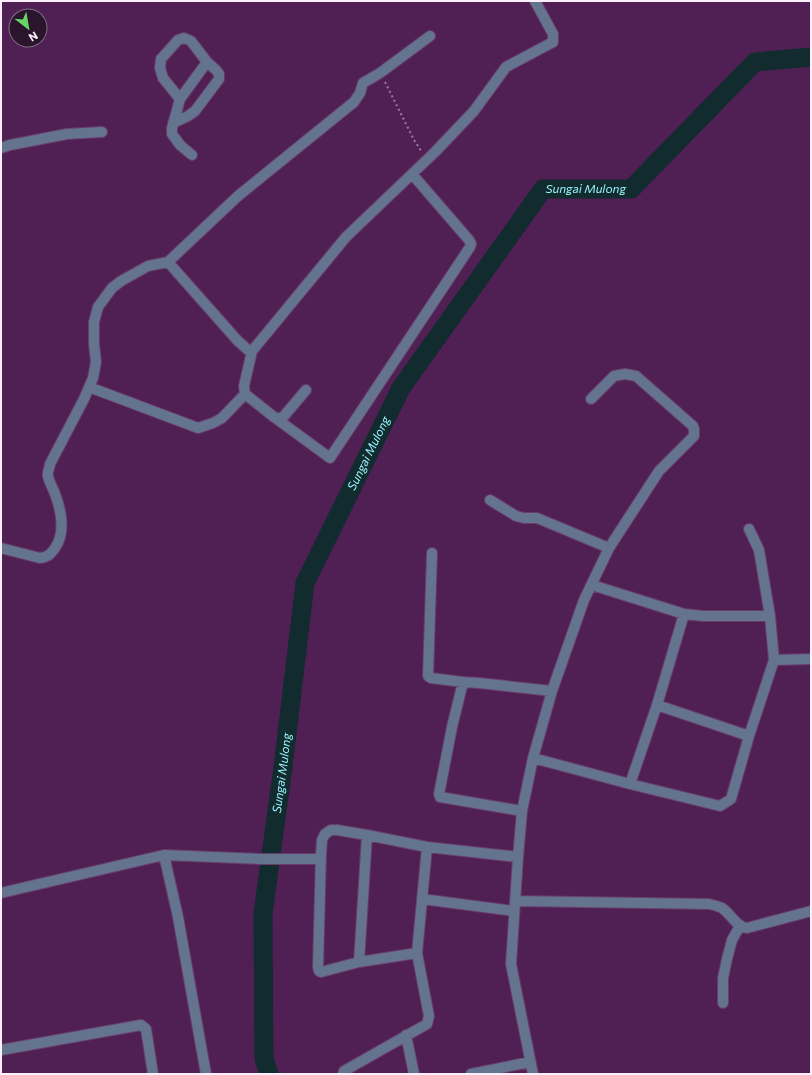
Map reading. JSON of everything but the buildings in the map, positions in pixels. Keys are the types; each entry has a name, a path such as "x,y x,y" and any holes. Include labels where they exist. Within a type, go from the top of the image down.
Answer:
{"street":[{"path":"412,174 471,244 330,458 245,394 244,386 252,351 346,237 412,174 428,159 474,111 506,67 553,42 553,34 535,1"},
{"path":"1,548 40,558 49,555 55,549 60,539 61,516 48,476 50,464 93,378 96,362 94,322 98,307 112,288 121,281 148,266 168,262 238,196 354,102 360,93 363,83 380,73 430,36"},
{"path":"173,123 195,111 219,78 219,74 216,70 207,62 191,41 184,38 178,40 161,59 160,68 163,78 180,98"},
{"path":"192,155 180,145 172,134 172,128 180,98 207,62"},
{"path":"1,148 10,144 67,134 102,132"},
{"path":"168,262 237,340 248,350 252,351"},
{"path":"533,1074 511,964 522,811 533,758 552,691 584,600 609,548 659,471 694,436 693,426 636,376 625,374 614,376 591,399"},
{"path":"89,387 198,428 213,424 222,418 245,394"},
{"path":"274,417 279,419 284,416 306,390"},
{"path":"490,500 516,516 524,518 537,518 609,548"},
{"path":"533,758 720,806 731,799 774,660 770,616 759,550 749,529"},
{"path":"432,553 428,676 431,678 463,682 479,682 552,691"},
{"path":"592,585 684,614 703,616 770,616"},
{"path":"630,784 657,705 684,614"},
{"path":"774,660 811,659"},
{"path":"463,682 452,727 439,794 440,797 522,811"},
{"path":"657,705 750,736"},
{"path":"417,953 359,962 321,972 319,971 320,859 322,840 325,834 331,830 367,835 427,847 518,856"},
{"path":"359,962 367,835"},
{"path":"342,1074 344,1071 427,1024 429,1016 417,953 427,847"},
{"path":"1,893 164,855 261,859 320,859"},
{"path":"164,855 178,917 206,1074"},
{"path":"422,899 514,906 709,904 721,908 743,928 748,928 811,911"},
{"path":"723,1003 723,978 727,959 732,940 740,926"},
{"path":"1,1050 141,1025 146,1029 153,1074"},
{"path":"406,1035 414,1074"},
{"path":"471,1074 530,1062"}],"path":[{"path":"380,73 414,140 428,159"}],"waterway":[{"name":"Sungai Mulong","path":"269,1074 264,1059 263,913 283,767 305,583 401,388 543,189 631,189 755,62 811,57"}]}
